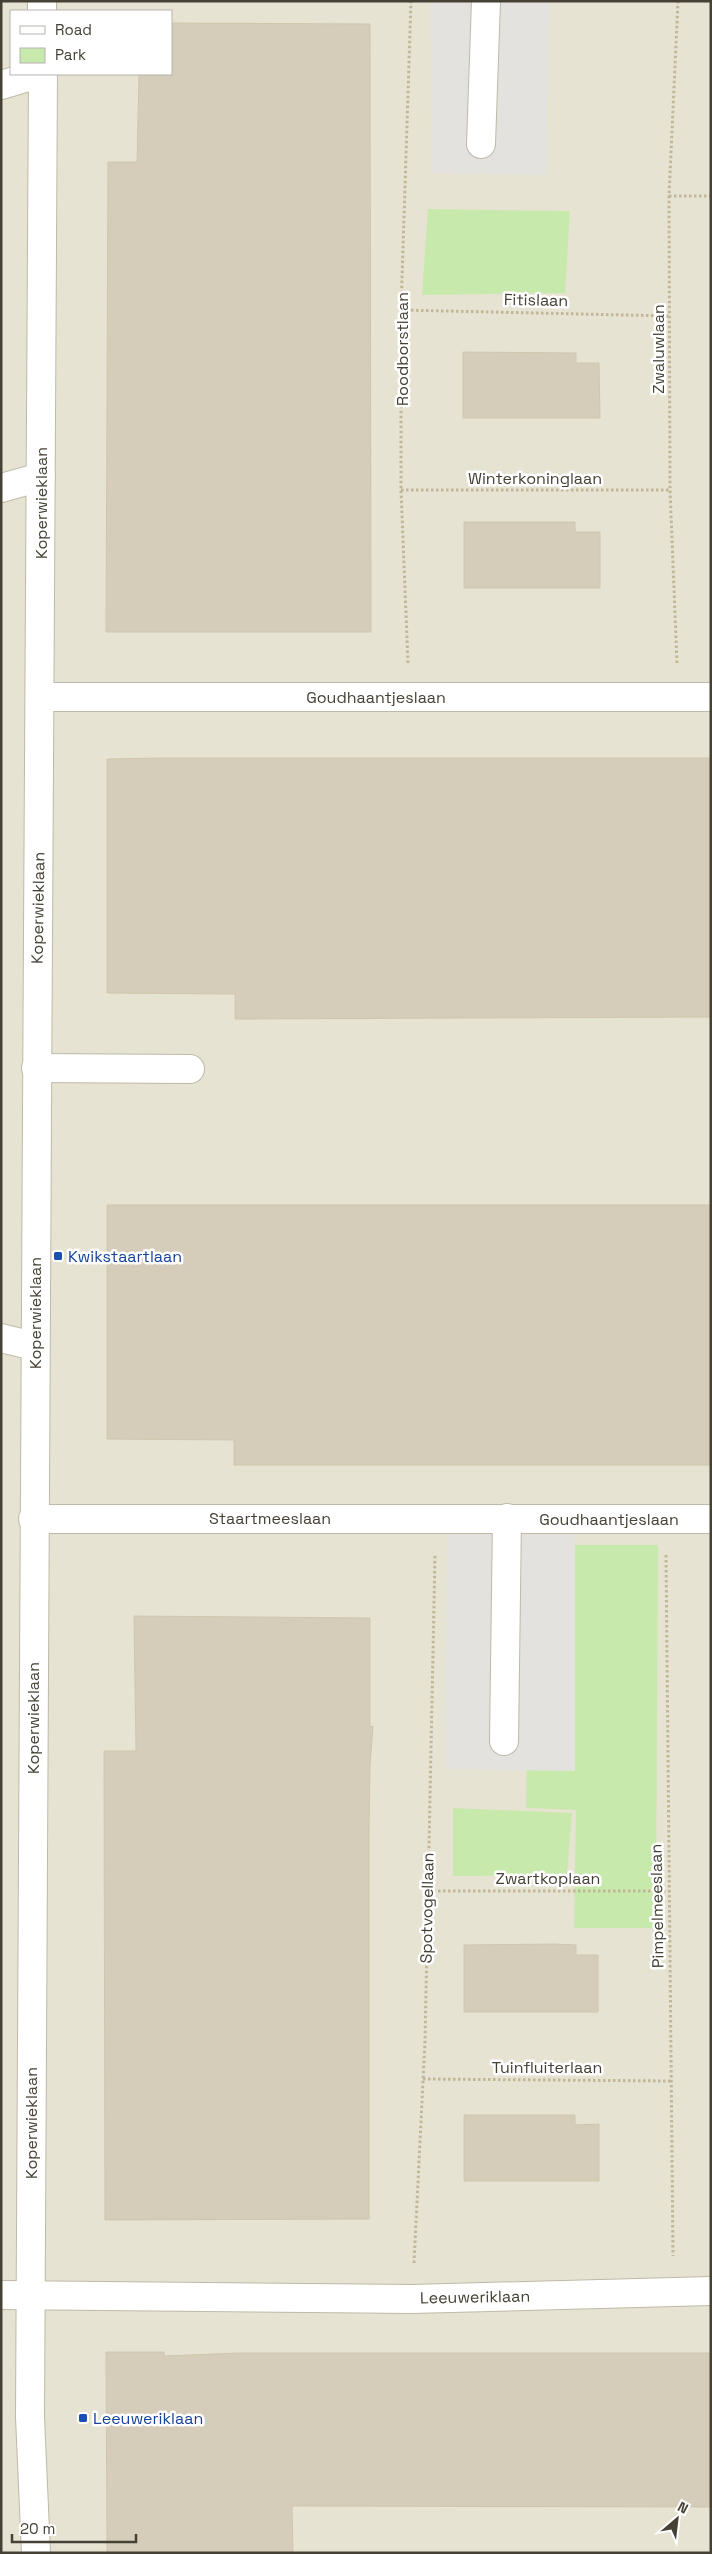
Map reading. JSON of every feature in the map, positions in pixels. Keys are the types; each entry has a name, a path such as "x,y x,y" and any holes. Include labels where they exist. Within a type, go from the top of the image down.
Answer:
{"street":[{"path":"482,144 486,1"},
{"path":"1,85 35,75"},
{"name":"Koperwieklaan","path":"36,2553 30,2417 30,2294 34,1346 41,697 43,75"},
{"path":"1,488 41,477"},
{"name":"Goudhaantjeslaan","path":"41,697 711,697"},
{"path":"36,1068 190,1070"},
{"path":"1,1338 34,1346"},
{"path":"504,1741 507,1518"},
{"name":"Goudhaantjeslaan","path":"507,1518 711,1519"},
{"name":"Staartmeeslaan","path":"33,1519 507,1518"},
{"name":"Leeuweriklaan","path":"1,2295 412,2299 711,2292"}],"path":[{"name":"Roodborstlaan","path":"409,697 401,490 402,310 411,1"},
{"name":"Zwaluwlaan","path":"678,1 669,196 670,490 678,697"},
{"path":"669,196 711,196"},
{"name":"Fitislaan","path":"402,310 670,316"},
{"name":"Winterkoninglaan","path":"401,490 670,490"},
{"name":"Spotvogellaan","path":"412,2299 423,2079 436,1518"},
{"name":"Pimpelmeeslaan","path":"666,1519 673,2292"},
{"name":"Zwartkoplaan","path":"428,1891 669,1891"},
{"name":"Tuinfluiterlaan","path":"423,2079 671,2081"}],"shaded area":[{"path":"1,1 711,1 711,2553 1,2553"},
{"path":"430,1 549,1 546,175 432,173"},
{"path":"447,1530 575,1534 575,1771 445,1769"}],"green space":[{"path":"428,209 570,211 565,293 422,295"},
{"path":"529,1545 658,1545 656,1928 574,1928 576,1810 526,1808"},
{"path":"453,1808 572,1813 567,1875 453,1876"}],"building":[{"path":"172,23 370,24 371,632 106,632 108,162 137,162 139,75 172,75"},
{"path":"463,352 576,353 576,363 599,363 600,418 463,418"},
{"path":"464,522 575,522 575,532 600,532 600,588 464,588"},
{"path":"711,758 711,1017 235,1019 235,994 107,993 107,759"},
{"path":"107,1205 711,1205 711,1465 234,1465 234,1440 107,1439"},
{"path":"134,1616 370,1618 370,1727 373,1726 369,1830 369,2219 105,2220 104,1751 136,1751"},
{"path":"464,1945 576,1945 576,1955 598,1955 598,2012 464,2012"},
{"path":"464,2115 575,2115 575,2125 599,2124 599,2181 464,2181"},
{"path":"106,2352 164,2352 164,2356 239,2353 711,2353 711,2507 292,2506 293,2553 107,2553"}],"place":[{"name":"Kwikstaartlaan","path":"58,1256"},
{"name":"Leeuweriklaan","path":"83,2418"}]}
